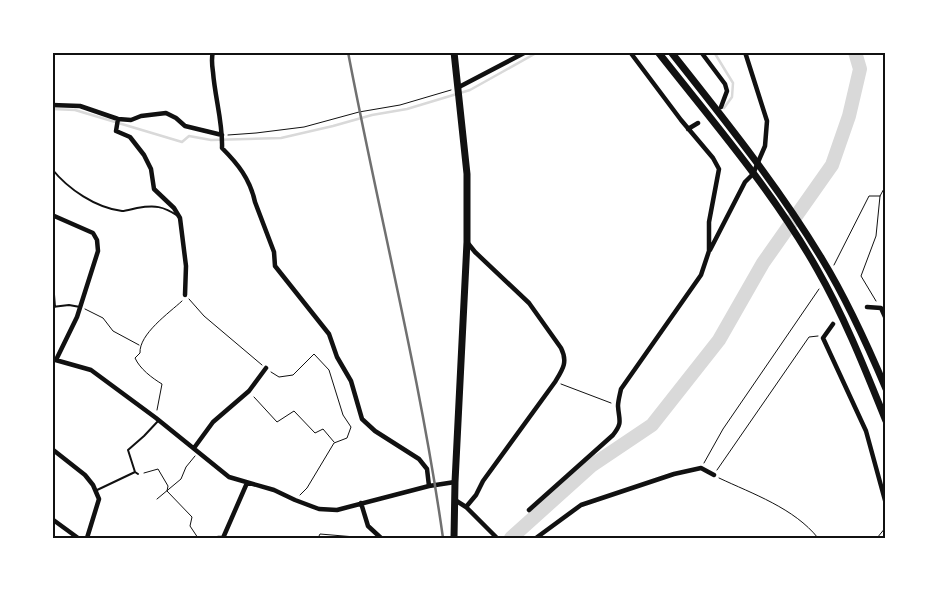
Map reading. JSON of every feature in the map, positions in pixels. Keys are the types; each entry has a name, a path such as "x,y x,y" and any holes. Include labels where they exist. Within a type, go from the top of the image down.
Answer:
{"highway":[{"path":"454,52 467,174 467,242 454,538"},
{"path":"658,52 783,214 816,267 846,322 886,421"},
{"path":"671,52 758,165 822,258 854,317 886,389"}],"street":[{"path":"213,52 214,86 222,135 222,148 240,167 253,194 274,252 275,266 329,334 336,357 351,381 362,419 375,431 419,459 426,469 430,486"},
{"path":"459,87 526,52"},
{"path":"630,52 713,158 719,169 709,222 709,251"},
{"path":"700,52 725,84 727,91 721,107"},
{"path":"529,510 613,435 619,427 621,416 618,406 622,389 701,275 709,251 745,182 758,165 765,146 767,121 745,52"},
{"path":"52,105 80,106 118,120 131,120 141,116 166,113 186,126 222,135"},
{"path":"118,120 116,130 130,137 144,155 151,169 154,189 174,208 180,218 186,266 185,295"},
{"path":"688,128 698,123"},
{"path":"52,215 93,233 97,240 98,251 80,306 54,360 91,370 157,419 229,477 274,490 319,509 337,510 430,486 455,482"},
{"path":"466,507 476,495 483,480 555,382 565,365 561,348 528,303 467,242"},
{"path":"867,307 881,308 886,319"},
{"path":"833,324 823,338 866,431 884,491 886,504"},
{"path":"194,448 213,422 249,392 266,368"},
{"path":"52,449 85,475 99,499 86,538"},
{"path":"536,538 581,505 640,484 701,468 714,475"},
{"path":"218,538 223,538 247,483"},
{"path":"455,500 466,507 497,538"},
{"path":"361,503 368,526 381,538"},
{"path":"52,519 78,538"}],"lane":[{"path":"52,169 73,189 96,204 122,211 152,205 168,210 180,218"},
{"path":"53,282 54,307 80,306"},
{"path":"95,491 137,473 128,450 144,436 157,419"}],"path":[{"path":"222,135 304,127 360,112 400,105 459,87"},
{"path":"881,308 861,276 876,236 880,196 886,185"},
{"path":"830,272 869,196 880,196"},
{"path":"701,468 723,429 824,281"},
{"path":"157,419 162,384 152,378 135,358 140,353 140,345 152,328 182,301 185,295 204,316 279,377 293,375 314,354 329,370 343,415 351,427"},
{"path":"80,306 102,318 113,331 140,345"},
{"path":"818,538 786,511 714,475 809,337 823,338"},
{"path":"555,382 618,406"},
{"path":"249,392 277,422 294,411 315,433 324,429 334,443"},
{"path":"295,500 307,488 334,443 347,438 351,427 362,419"},
{"path":"157,499 181,479 186,467 199,452"},
{"path":"137,473 158,469 168,486 167,491 192,517 190,526 198,538"},
{"path":"877,538 886,527"},
{"path":"318,538 320,534 367,538"}],"waterway":[{"path":"52,109 75,110 182,142 189,136 211,140 281,138 372,115 407,109 470,90 538,52"},
{"path":"714,52 733,83 732,97 724,108"},
{"path":"511,538 591,466 652,425 719,340 763,263 832,165 849,116 860,69 855,52"}],"railway":[{"path":"348,52 423,416 443,538"}]}
